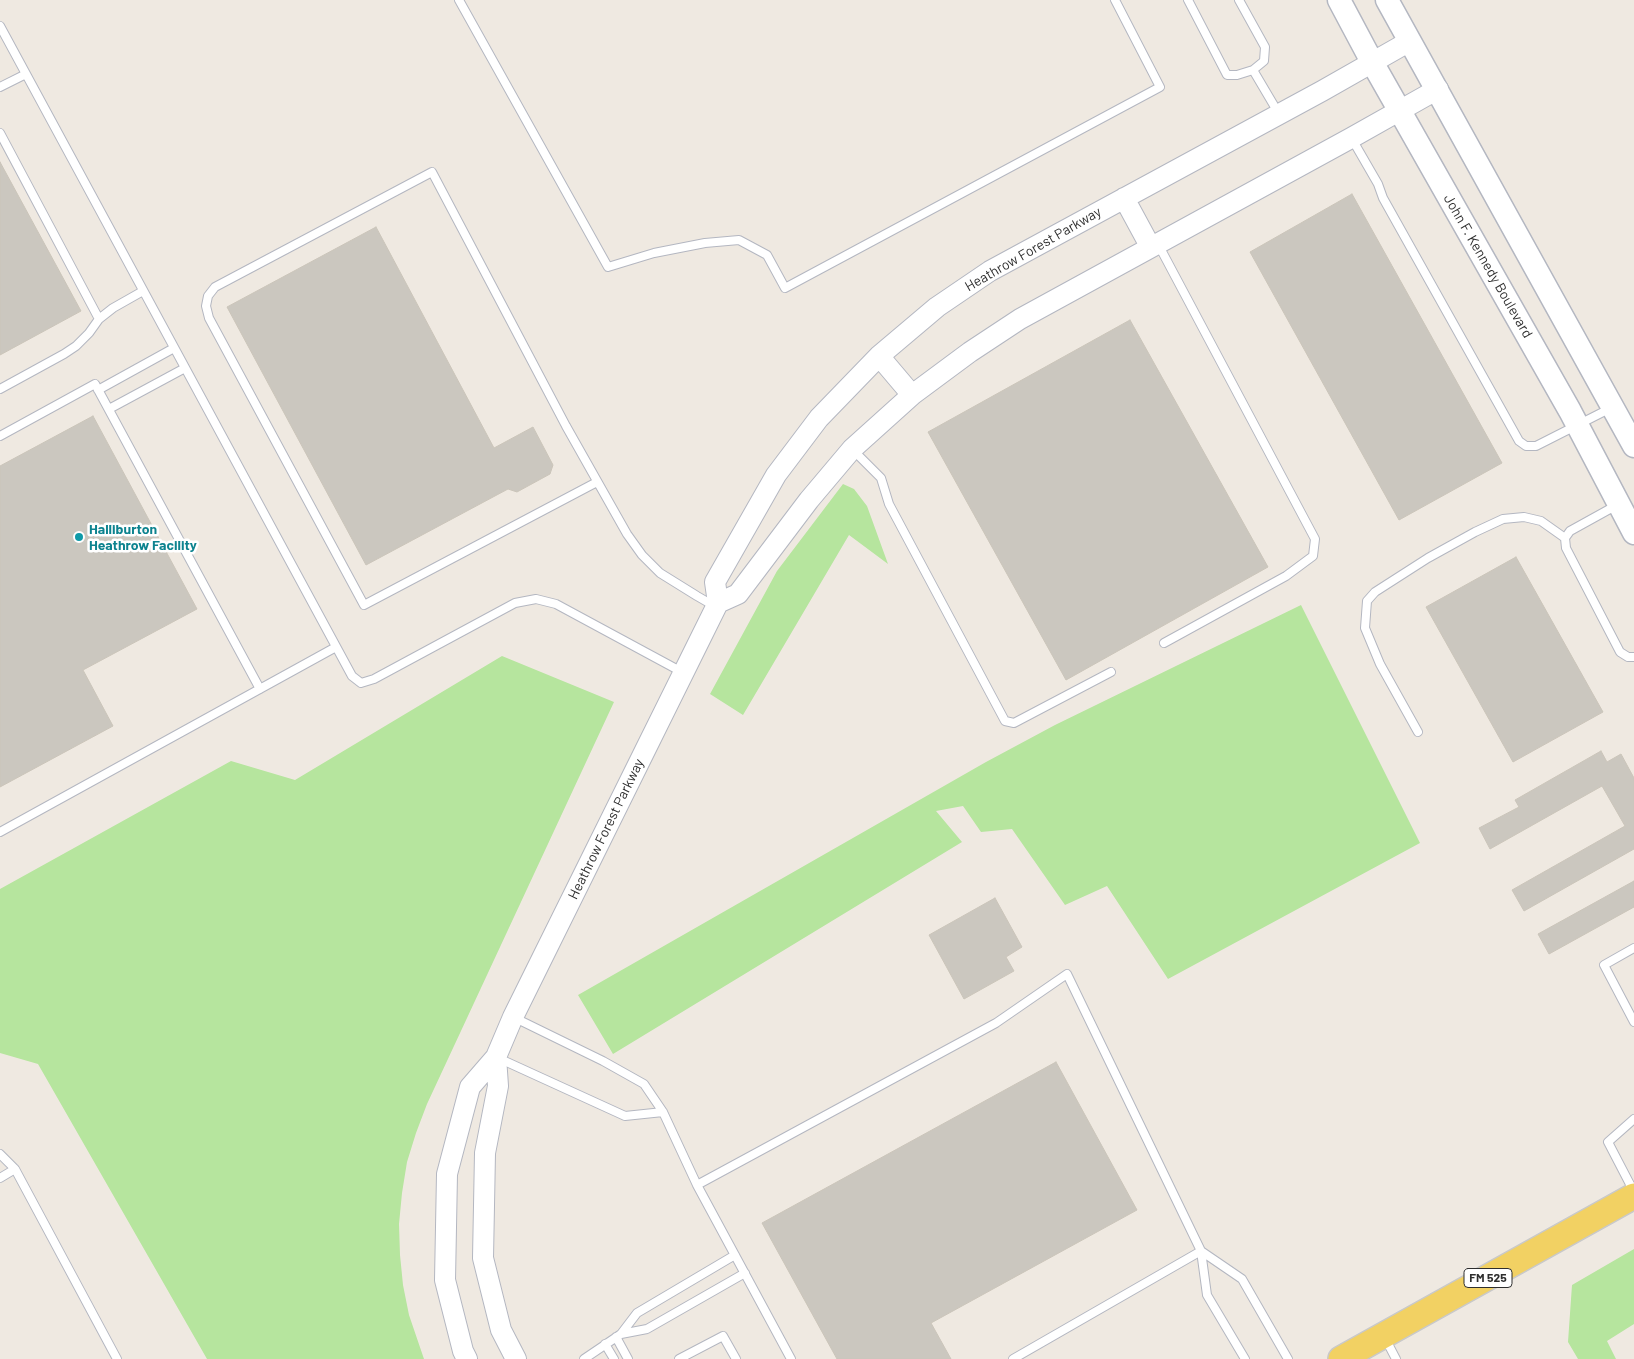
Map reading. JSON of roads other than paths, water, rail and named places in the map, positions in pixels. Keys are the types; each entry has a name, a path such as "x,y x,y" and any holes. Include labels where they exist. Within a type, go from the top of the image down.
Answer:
{"main road":[{"name":"John F. Kennedy Boulevard","path":"1339,0 1372,62 1578,425 1634,533"},
{"path":"1387,0 1634,446"},
{"name":"FM 525","path":"1341,1359 1634,1196"}],"street":[{"name":"Heathrow Forest Parkway","path":"467,1359 463,1351 445,1280 447,1174 470,1087 496,1057 513,1017 717,605 715,582 776,475 819,418 879,356 936,307 990,271 1410,41"},
{"path":"717,605 738,594 809,500 852,449 912,395 970,352 1020,319 1438,90"},
{"path":"1124,198 1154,244"},
{"path":"879,356 912,395"},
{"name":"Heathrow Forest Parkway","path":"496,1057 498,1086 485,1152 483,1258 501,1330 516,1359"}],"lane":[{"path":"459,0 608,267 654,253 705,243 739,240 768,255 785,288 1160,87 1115,0"},
{"path":"1188,0 1227,75 1237,75 1253,70 1264,61 1265,47 1239,0"},
{"path":"0,26 352,676 361,683 374,679 515,603 536,599 556,604 684,673"},
{"path":"1253,70 1278,114"},
{"path":"0,87 26,74"},
{"path":"0,133 99,319"},
{"path":"1351,138 1520,442 1526,446 1536,446 1612,407"},
{"path":"597,482 364,605 209,318 206,306 208,296 216,287 432,172 597,482 627,534 642,555 660,573 717,605"},
{"path":"1154,244 1315,539 1313,556 1286,576 1164,643"},
{"path":"0,389 76,346 99,319 113,308 143,291"},
{"path":"98,390 174,348"},
{"path":"109,409 185,368"},
{"path":"0,436 95,384 260,689"},
{"path":"852,449 881,478 889,504 1004,721 1014,723 1111,672"},
{"path":"1619,504 1570,531 1565,538 1566,548 1620,652 1628,657 1634,657"},
{"path":"1418,732 1380,664 1365,628 1366,601 1375,592 1428,558 1475,532 1503,520 1524,517 1541,521 1565,538"},
{"path":"0,832 336,647"},
{"path":"1634,948 1604,965 1634,1022"},
{"path":"697,1184 996,1024 1067,974 1201,1251 1207,1296 1245,1359"},
{"path":"513,1017 644,1084 663,1112 697,1184 791,1359"},
{"path":"496,1057 625,1116 663,1112"},
{"path":"1634,1119 1608,1142 1634,1192"},
{"path":"0,1154 15,1169 116,1359"},
{"path":"0,1178 15,1169"},
{"path":"1013,1359 1201,1251"},
{"path":"1201,1251 1242,1279 1288,1359"},
{"path":"584,1359 618,1335 637,1312 735,1256"},
{"path":"618,1335 647,1329 745,1273"},
{"path":"618,1335 628,1359"},
{"path":"680,1359 723,1336 736,1359"},
{"path":"1384,1336 1396,1359"},
{"path":"605,1344 614,1359"}],"place":[{"name":"Halliburton Heathrow Facility","path":"79,537"}]}
